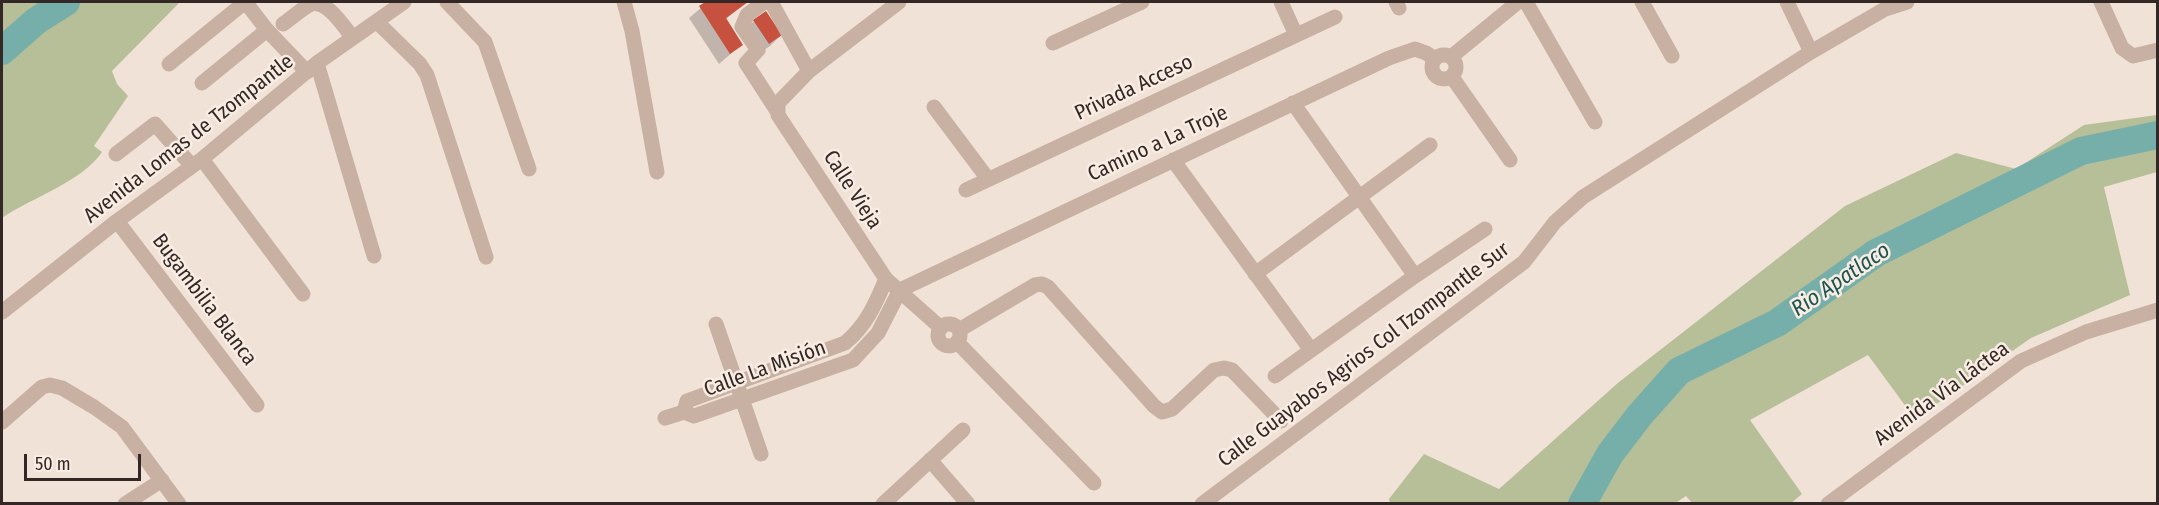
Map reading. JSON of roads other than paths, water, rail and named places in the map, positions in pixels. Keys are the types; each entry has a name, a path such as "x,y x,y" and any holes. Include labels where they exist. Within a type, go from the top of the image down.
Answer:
{"street":[{"path":"283,24 312,3 318,2 329,8 353,38"},
{"name":"Avenida Lomas de Tzompantle","path":"2,312 117,221 197,162 312,68 404,2"},
{"path":"447,2 485,42 529,169"},
{"path":"624,2 632,31 657,172"},
{"path":"772,2 809,71"},
{"name":"Calle Vieja","path":"772,2 747,15 742,27 758,50 746,63 886,279 941,328 947,324 954,325 958,336"},
{"path":"777,109 778,103 809,71 899,2"},
{"path":"1053,44 1142,2"},
{"path":"1281,2 1296,35"},
{"path":"1452,57 1518,2"},
{"path":"1526,2 1595,122"},
{"path":"1642,2 1672,56"},
{"path":"1787,2 1811,52"},
{"name":"Calle Guayabos Agrios Col Tzompantle Sur","path":"1202,504 1524,262 1555,222 1583,197 1811,52 1884,9 1907,2"},
{"path":"2102,2 2122,48 2133,56 2157,50"},
{"path":"169,64 239,7 245,4 250,8 267,30 312,68 374,256"},
{"name":"Privada Acceso","path":"966,190 1335,17"},
{"path":"376,22 420,64 427,75 486,256"},
{"path":"202,83 267,30"},
{"name":"Camino a La Troje","path":"900,290 1293,103 1415,49 1435,59"},
{"path":"1444,55 1452,57 1456,63 1456,70 1452,76 1445,79 1437,77 1433,71 1435,59 1444,55"},
{"path":"1452,76 1510,160"},
{"path":"1293,103 1415,276"},
{"path":"934,106 988,179"},
{"path":"116,154 154,124 197,162 303,294"},
{"path":"1255,274 1430,145"},
{"path":"1173,160 1311,350"},
{"name":"Bugambilia Blanca","path":"117,221 256,405"},
{"path":"1275,376 1485,229"},
{"path":"870,344 859,332 886,279"},
{"path":"1094,483 958,336 1035,285 1042,284 1048,287 1154,406 1162,412 1172,409 1214,370 1224,368 1232,370 1281,421"},
{"name":"Calle La Misión","path":"859,332 845,343 687,401 684,412 694,416 853,360 878,333 900,290"},
{"name":"Avenida Vía Láctea","path":"1828,504 2021,361 2086,332 2157,310"},
{"path":"716,324 761,454"},
{"path":"2,422 42,387 50,385 62,388 94,406 122,427 179,504"},
{"path":"665,418 684,412"},
{"path":"883,504 963,430"},
{"path":"930,460 968,504"},
{"path":"125,504 162,480"}],"waterway":[{"path":"2,51 36,21 66,2"},
{"name":"Rio Apatlaco","path":"1582,504 1610,454 1639,416 1679,371 1777,323 1876,253 2081,151 2158,135"}]}
